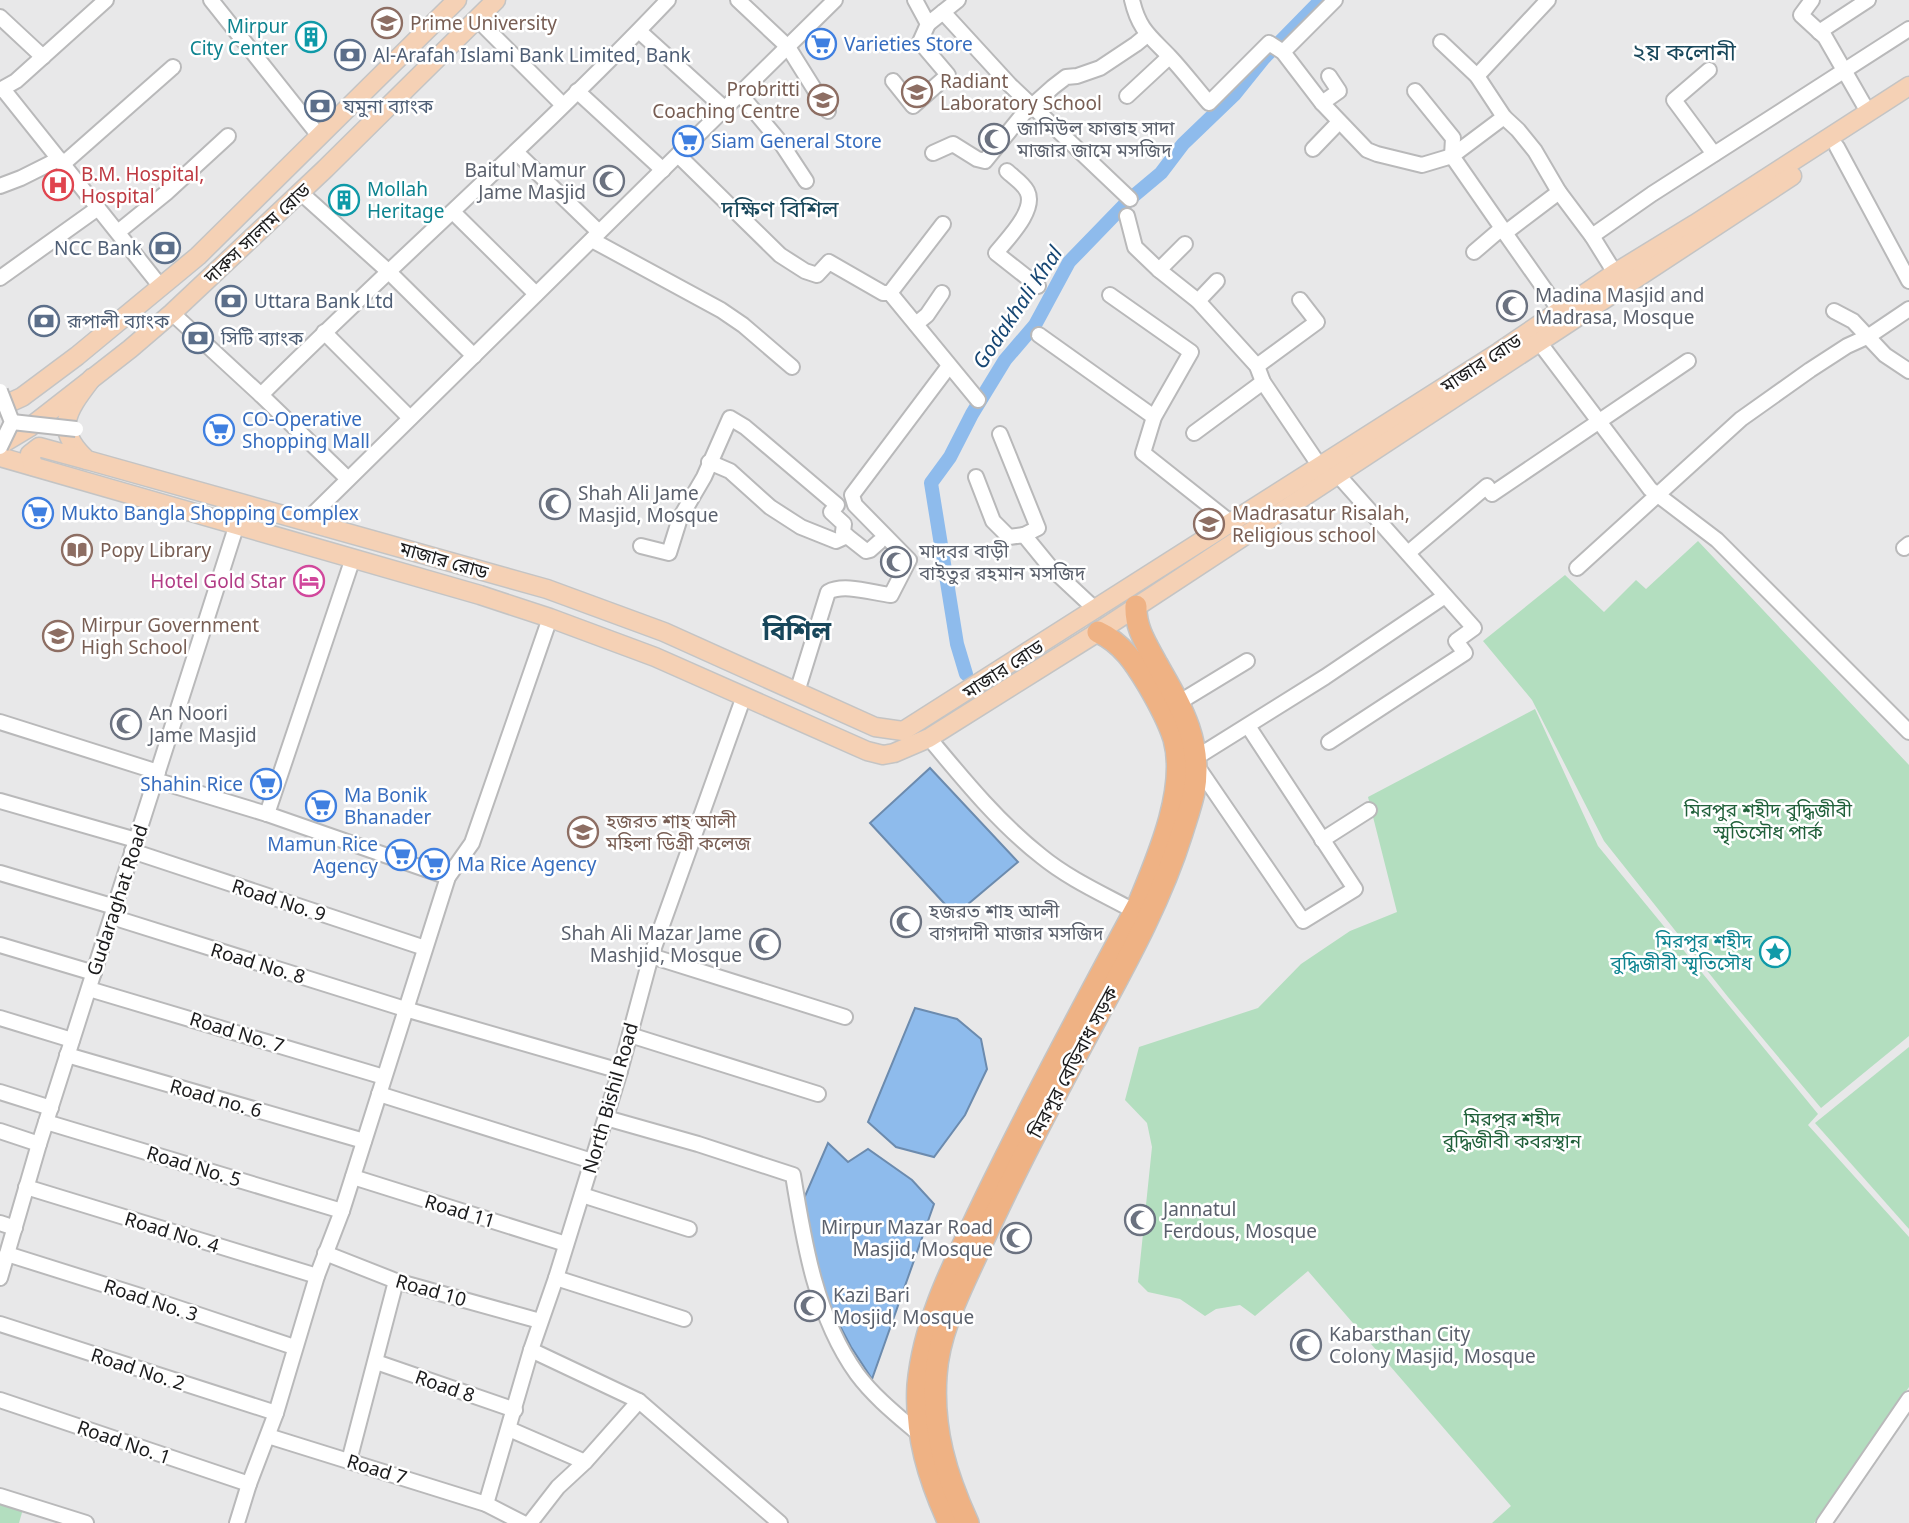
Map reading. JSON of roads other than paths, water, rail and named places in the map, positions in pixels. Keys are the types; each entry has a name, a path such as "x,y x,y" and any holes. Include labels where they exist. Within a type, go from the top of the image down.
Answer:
{"highway":[{"name":"মিরপুর বেড়িবাধ সড়ক","path":"968,1523 943,1459 938,1436 929,1362 931,1322 972,1227 1023,1121 1141,909 1152,872 1197,762 1195,743 1178,703 1136,624 1131,598"},
{"name":"মিরপুর বেড়িবাধ সড়ক","path":"1093,619 1122,647 1158,703 1174,739 1178,776 1184,793"},
{"path":"1122,647 1141,634"},
{"name":"মিরপুর বেড়িবাধ সড়ক","path":"929,1362 917,1409 919,1434 936,1495 949,1523"}],"main road":[{"name":"দারুস সালাম রোড","path":"0,407 22,397 78,356 233,223 457,0"},
{"path":"457,0 485,7"},
{"name":"দারুস সালাম রোড","path":"0,446 30,426 172,313 300,192 485,7"},
{"name":"মাজার রোড","path":"1131,598 1230,522 1499,352 1615,273 1909,86"},
{"name":"মাজার রোড","path":"33,466 30,454 38,447 547,589 664,632 874,727 901,731 1338,475 1909,99"},
{"path":"87,460 68,439 66,430 71,408 92,378"},
{"name":"মাজার রোড","path":"0,457 480,595 550,618 654,657 867,751 883,755 905,750 929,738 1093,619"},
{"path":"1323,462 1338,475"},
{"path":"237,524 243,503"},
{"path":"654,657 664,632"},
{"path":"744,696 752,672"},
{"path":"867,751 874,727"},
{"path":"901,731 905,750"}],"street":[{"path":"106,0 16,81 2,89 161,287"},
{"path":"211,0 320,137"},
{"path":"261,395 324,332 516,152 668,0"},
{"path":"738,0 788,47 828,111"},
{"path":"306,521 835,0"},
{"path":"915,0 928,24"},
{"path":"893,81 913,106 948,75 920,41 928,24 958,0"},
{"path":"1132,0 1133,12 1147,35 1209,103 1335,0"},
{"path":"1477,76 1548,0"},
{"path":"1812,0 1801,15 1825,37 1868,112"},
{"path":"1819,32 1868,0"},
{"path":"485,7 563,104"},
{"path":"943,12 1031,105 1130,199"},
{"path":"0,17 43,57"},
{"path":"1592,236 1714,154 1909,30"},
{"path":"639,31 725,109"},
{"path":"933,153 949,145 957,145 977,159 985,161 1031,105 1066,77 1100,68 1147,35"},
{"path":"1441,42 1477,76 1504,117 1535,151 1559,192 1592,236 1615,273"},
{"path":"1277,49 1339,122 1367,150 1377,154 1422,165 1452,156 1504,117"},
{"path":"1127,96 1169,57"},
{"path":"0,186 61,161 173,67"},
{"path":"1709,69 1674,100 1714,154"},
{"path":"1322,103 1339,91 1329,76"},
{"path":"577,91 663,170"},
{"path":"1415,91 1453,138 1452,156 1560,311"},
{"path":"740,93 781,143 806,181"},
{"path":"1314,149 1339,122"},
{"path":"118,232 166,193 228,136"},
{"path":"1837,147 1909,281"},
{"path":"516,152 595,236 721,310 792,367"},
{"path":"678,155 780,255 805,271 817,275 829,262 883,293 890,293"},
{"path":"1007,171 1027,191 1029,201 1024,217 996,253 1038,286"},
{"path":"300,192 389,272 474,356"},
{"path":"1474,253 1559,192"},
{"path":"0,278 98,208"},
{"path":"453,212 536,295"},
{"path":"1127,216 1135,247 1198,301 1257,366 1263,382 1323,462"},
{"path":"890,293 943,224"},
{"path":"1159,270 1185,244"},
{"path":"1198,301 1216,281"},
{"path":"890,293 978,400"},
{"path":"916,324 927,315 942,293"},
{"path":"1110,295 1191,352 1154,417 1143,453 1230,522"},
{"path":"1257,366 1317,322 1300,300"},
{"path":"1577,568 1741,419 1847,346 1869,336 1909,309"},
{"path":"1834,311 1853,321 1885,355 1909,371"},
{"path":"172,313 348,479"},
{"path":"324,332 410,418"},
{"path":"1039,335 1154,417"},
{"path":"1539,342 1658,496 1717,540 1909,732"},
{"path":"1408,553 1487,486 1492,494 1688,361"},
{"path":"797,692 828,592 832,589 891,595 909,560 855,505 852,495 949,366"},
{"path":"1194,433 1263,382"},
{"path":"0,391 12,422 0,446"},
{"path":"641,546 669,553 680,518 730,418 745,427 836,505 831,512 844,524 843,531 846,536 866,551 870,551 879,542"},
{"path":"12,422 76,429"},
{"path":"976,477 993,522 1009,537 1024,535 1038,528 1000,434"},
{"path":"709,462 730,471 770,507 801,527 836,541 846,536"},
{"path":"1329,742 1465,653 1456,641 1474,628 1338,475"},
{"name":"Gudaraghat Road","path":"0,1278 7,1254 7,1226 26,1187 237,524"},
{"path":"1024,535 1093,619"},
{"path":"267,814 353,558"},
{"path":"1248,726 1355,889 1303,921 1197,762 1248,726 1375,645 1445,596"},
{"path":"237,1523 276,1413 317,1276 342,1211 447,877 472,843 550,618"},
{"path":"1178,703 1247,661"},
{"name":"North Bishil Road","path":"486,1504 540,1321 606,1118 651,956 744,696"},
{"path":"0,722 447,877"},
{"path":"929,738 1017,836 1042,857 1074,879 1141,909"},
{"name":"Road No. 9","path":"0,801 425,948"},
{"path":"1322,840 1369,810"},
{"name":"Road No. 8","path":"0,873 405,1009 620,1071"},
{"path":"0,944 94,973"},
{"path":"651,956 845,1017"},
{"name":"Road No. 7","path":"89,989 384,1077"},
{"path":"0,1018 72,1040"},
{"path":"630,1035 818,1094"},
{"name":"Road no. 6","path":"67,1055 364,1141"},
{"name":"Road No. 5","path":"0,1092 48,1115 342,1211"},
{"path":"379,1094 592,1161"},
{"path":"606,1118 793,1175 803,1239 819,1294 840,1346 858,1376 919,1434"},
{"path":"0,1131 39,1143"},
{"name":"Road 11","path":"353,1177 566,1244"},
{"name":"Road No. 4","path":"26,1187 317,1276"},
{"path":"582,1195 689,1229"},
{"name":"Road 10","path":"325,1253 396,1281 540,1321"},
{"name":"Road No. 3","path":"7,1254 169,1304 294,1348"},
{"path":"556,1278 684,1319"},
{"path":"349,1461 396,1281"},
{"name":"Road No. 2","path":"0,1324 276,1413"},
{"path":"531,1350 639,1401 779,1523"},
{"name":"Road 8","path":"376,1362 515,1410"},
{"path":"1824,1523 1909,1399"},
{"name":"Road No. 1","path":"0,1400 249,1484"},
{"path":"530,1523 558,1487 585,1462 639,1401"},
{"path":"509,1429 585,1462"},
{"name":"Road 7","path":"268,1436 486,1504 523,1523"},
{"path":"0,1496 86,1523"}],"water":[{"path":"930,768 1018,862 955,915 870,823"},
{"path":"915,1008 957,1019 981,1039 987,1069 965,1115 934,1157 896,1147 868,1122"},
{"path":"828,1143 848,1162 868,1149 912,1180 934,1204 872,1379 831,1309 815,1265 802,1203"}],"waterway":[{"name":"Godakhali Khal","path":"966,674 957,644 931,483 950,457 1005,360 1035,325 1069,262 1130,199 1161,173 1183,144 1234,95 1263,59 1321,0"}],"place":[{"name":"Prime University","path":"387,23"},
{"name":"Mirpur City Center","path":"311,37"},
{"name":"Varieties Store","path":"821,44"},
{"name":"Al-Arafah Islami Bank Limited, Bank","path":"350,55"},
{"name":"Radiant Laboratory School","path":"917,92"},
{"name":"Probritti Coaching Centre","path":"823,100"},
{"name":"যমুনা ব্যাংক","path":"320,106"},
{"name":"জামিউল ফাত্তাহ সাদা মাজার জামে মসজিদ","path":"994,139"},
{"name":"Siam General Store","path":"688,141"},
{"name":"Baitul Mamur Jame Masjid","path":"609,181"},
{"name":"B.M. Hospital, Hospital","path":"58,185"},
{"name":"Mollah Heritage","path":"344,200"},
{"name":"NCC Bank","path":"165,248"},
{"name":"Uttara Bank Ltd","path":"231,301"},
{"name":"Madina Masjid and Madrasa, Mosque","path":"1512,306"},
{"name":"রূপালী ব্যাংক","path":"44,321"},
{"name":"সিটি ব্যাংক","path":"198,338"},
{"name":"CO-Operative Shopping Mall","path":"219,430"},
{"name":"Shah Ali Jame Masjid, Mosque","path":"555,504"},
{"name":"Mukto Bangla Shopping Complex","path":"38,513"},
{"name":"Madrasatur Risalah, Religious school","path":"1209,524"},
{"name":"Popy Library","path":"77,550"},
{"name":"মাদবর বাড়ী বাইতুর রহমান মসজিদ","path":"896,562"},
{"name":"Hotel Gold Star","path":"309,581"},
{"name":"Mirpur Government High School","path":"58,636"},
{"name":"An Noori Jame Masjid","path":"126,724"},
{"name":"Shahin Rice","path":"266,784"},
{"name":"Ma Bonik Bhanader","path":"321,806"},
{"name":"হজরত শাহ আলী মহিলা ডিগ্রী কলেজ","path":"583,832"},
{"name":"Mamun Rice Agency","path":"401,855"},
{"name":"Ma Rice Agency","path":"434,864"},
{"name":"হজরত শাহ আলী বাগদাদী মাজার মসজিদ","path":"906,922"},
{"name":"Shah Ali Mazar Jame Mashjid, Mosque","path":"765,944"},
{"name":"মিরপুর শহীদ বুদ্ধিজীবী স্মৃতিসৌধ","path":"1775,952"},
{"name":"Jannatul Ferdous, Mosque","path":"1140,1220"},
{"name":"Mirpur Mazar Road Masjid, Mosque","path":"1016,1238"},
{"name":"Kazi Bari Mosjid, Mosque","path":"810,1306"},
{"name":"Kabarsthan City Colony Masjid, Mosque","path":"1306,1345"}],"district":[{"name":"২য় কলোনী","path":"1684,51"},
{"name":"দক্ষিণ বিশিল","path":"780,208"},
{"name":"বিশিল","path":"797,630"}],"park label":[{"name":"মিরপুর শহীদ বুদ্ধিজীবী স্মৃতিসৌধ পার্ক","path":"1768,821"},
{"name":"মিরপুর শহীদ বুদ্ধিজীবী কবরস্থান","path":"1512,1130"}]}
